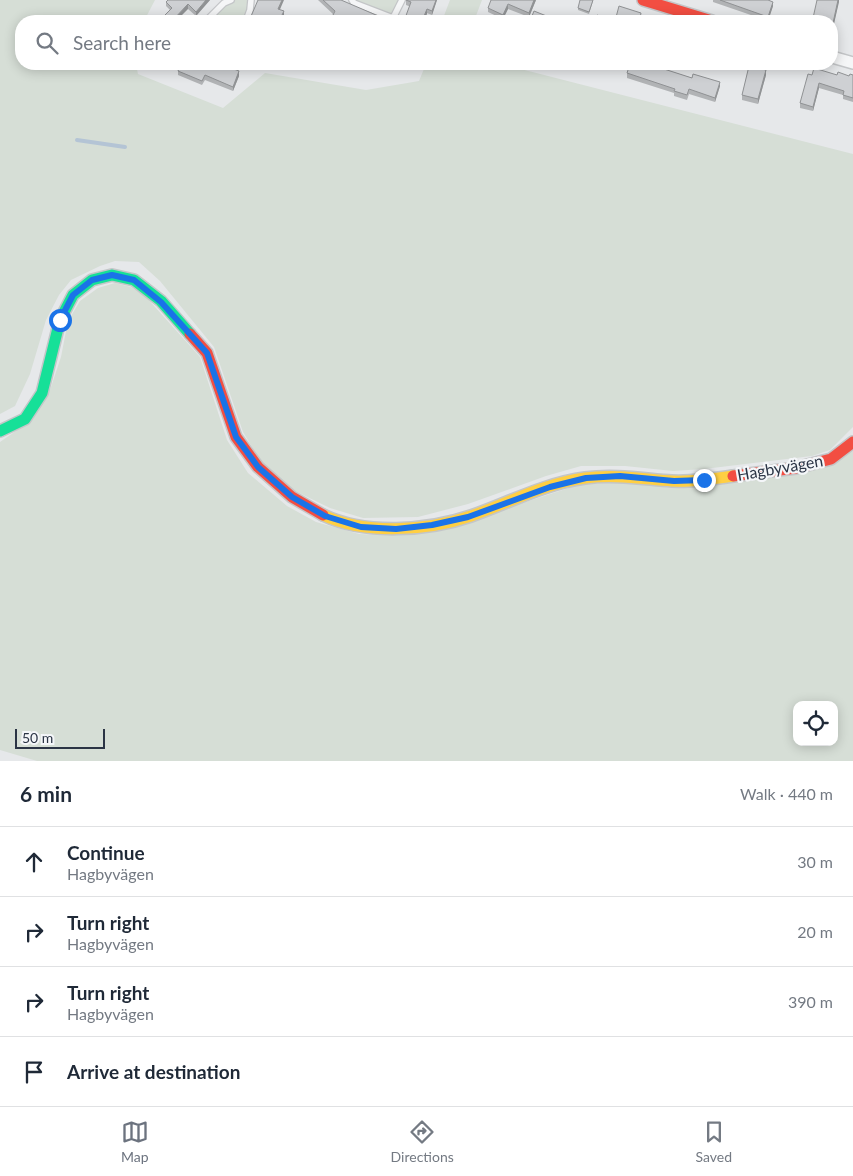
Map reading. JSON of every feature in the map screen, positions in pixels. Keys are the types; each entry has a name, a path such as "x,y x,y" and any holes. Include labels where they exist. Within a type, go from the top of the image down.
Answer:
{"street":[{"path":"643,0 692,15"},
{"path":"838,59 853,63"},
{"name":"Hagbyvägen","path":"0,431 25,418 42,393 60,320 73,295 92,280 112,275 134,280 161,302 207,353 236,437 258,467 292,497 325,516 361,527 396,529 432,525 468,517 550,487 586,478 620,476 674,481 704,480 796,468 832,459 853,442"}],"lane":[{"path":"212,15 224,2 231,0"},
{"path":"248,15 251,0"},
{"path":"352,0 354,3 386,15"},
{"path":"395,15 402,0"}],"shaded area":[{"path":"0,0 155,0 147,15 15,15 15,70 137,70 138,74 223,108 265,73 366,90 419,81 424,70 524,70 853,154 853,427 830,450 812,456 673,471 625,466 581,466 546,476 468,504 418,517 363,518 330,508 295,491 261,462 243,432 214,347 160,281 139,262 115,261 71,280 59,295 46,320 30,374 15,406 0,414"},
{"path":"231,0 251,0 247,15 213,15"},
{"path":"352,0 402,0 394,15 386,15"},
{"path":"450,0 482,0 476,15 444,15"},
{"path":"115,283 131,287 146,297 200,357 227,440 248,473 287,506 316,522 359,534 378,535 436,531 578,485 626,482 670,487 853,451 853,761 37,761 0,750 0,442 33,419 50,390 61,357 68,321 80,301 98,288"}],"building":[{"path":"168,0 206,0 196,12 188,4 178,15 165,15 172,8 166,2"},
{"path":"258,0 282,0 278,9 284,11 282,15 252,15"},
{"path":"323,0 341,0 376,15 333,15 335,11"},
{"path":"406,0 436,0 432,11 427,9 424,15 406,15 411,2"},
{"path":"491,0 534,0 529,13 508,4 503,15 488,8"},
{"path":"580,0 593,0 589,12 578,8"},
{"path":"720,0 768,0 773,2 769,15 762,15"},
{"path":"817,0 838,0 835,15 814,15"},
{"path":"619,6 641,13 641,15 617,15"},
{"path":"534,11 544,15 532,15"},
{"path":"628,70 667,70 692,78 693,74 720,82 715,98 689,89 687,95 674,91 675,89 627,73"},
{"path":"748,70 766,70 758,99 742,95"},
{"path":"813,70 821,70 837,75 838,72 849,76 850,74 853,75 853,98 843,95 844,91 819,83 813,107 800,103 808,74 812,75"},
{"path":"178,71 239,71 233,87 205,75 202,81"}],"waterway":[{"path":"77,140 125,147"}],"traffic: fast":[{"path":"0,431 25,419 42,393 60,320 73,295 92,280 112,275 134,280 161,301 190,334"}],"traffic: slow":[{"path":"323,515 358,526 396,529 416,528 471,516 556,484 585,478 618,477 680,481 733,476"}],"traffic: jam":[{"path":"643,0 692,15"},
{"path":"190,334 207,353 236,437 258,467 292,497 323,515"},
{"path":"733,476 796,468 831,459 853,442"}],"route":[{"path":"60,320 73,295 92,280 112,275 134,280 161,302 207,353 236,437 258,467 292,497 325,516 361,527 396,529 432,525 468,517 550,487 586,478 620,476 674,481 704,480"}]}
